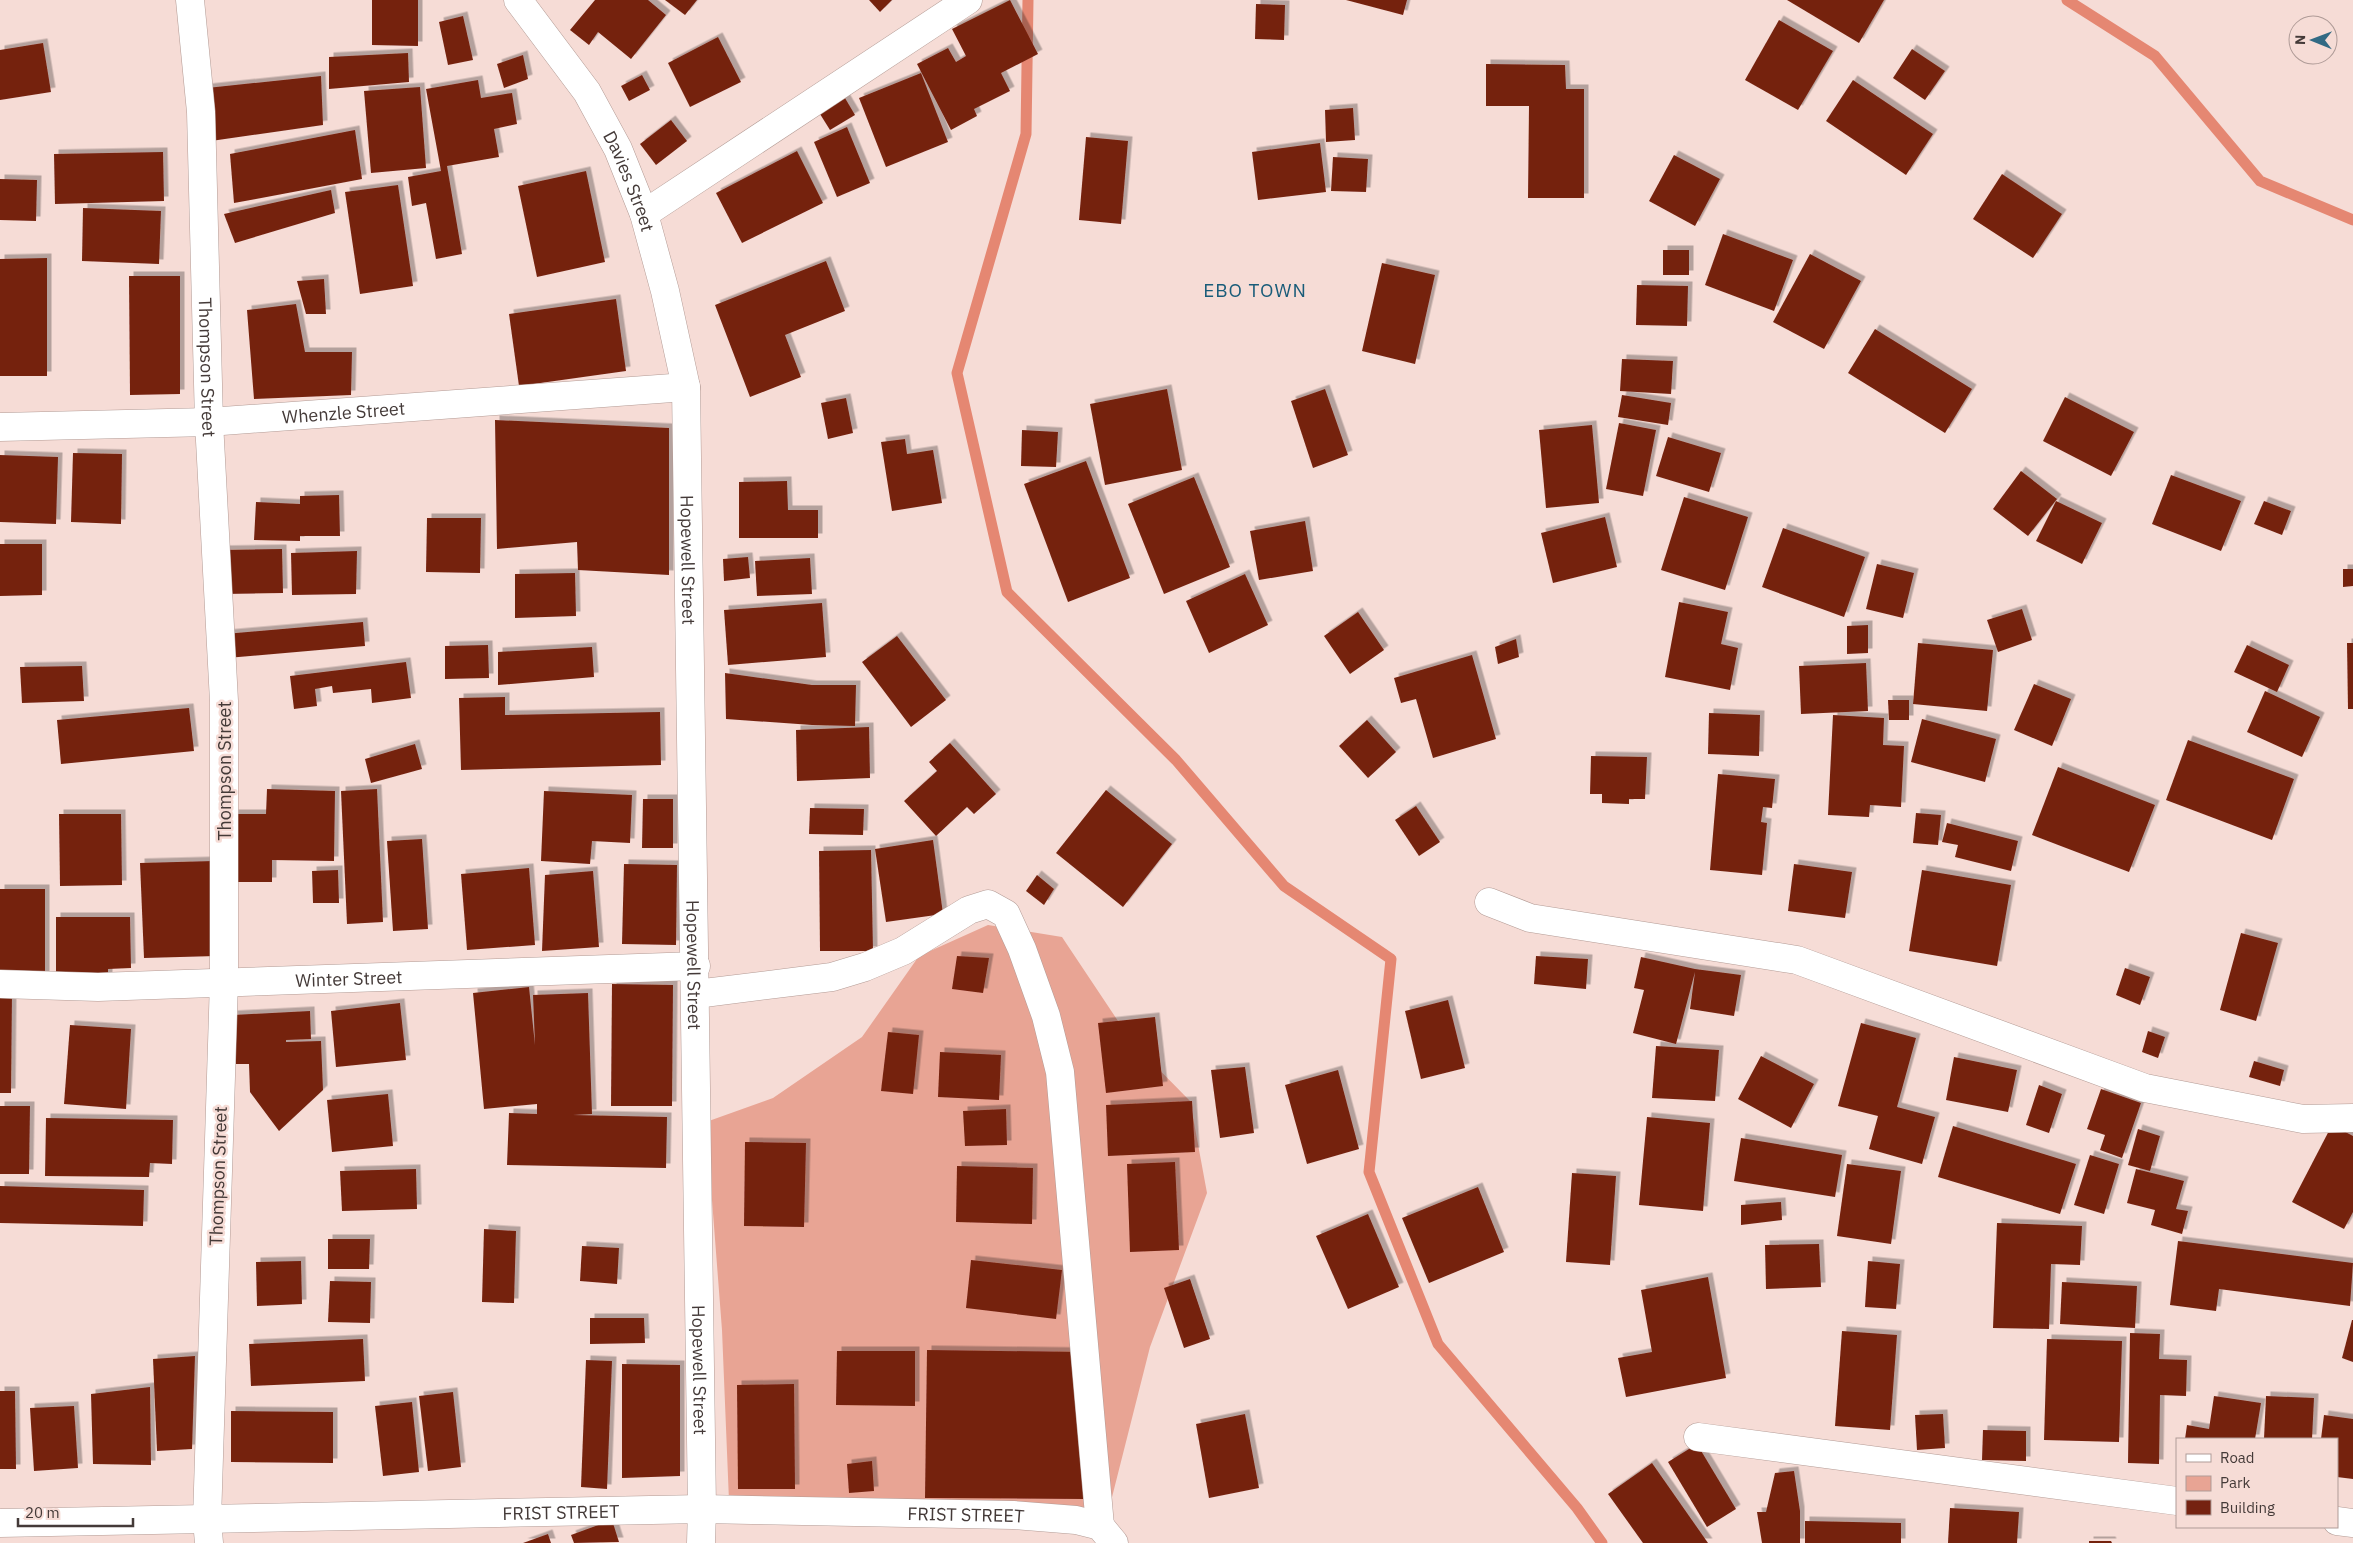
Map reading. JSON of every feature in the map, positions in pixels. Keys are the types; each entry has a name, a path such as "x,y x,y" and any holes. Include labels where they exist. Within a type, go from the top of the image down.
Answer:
{"street":[{"name":"Thompson Street","path":"190,0 200,112 209,422 224,701 224,981 208,1531"},
{"name":"Davies Street","path":"518,0 587,92 618,149 644,214 666,291 686,387"},
{"path":"644,214 968,0"},
{"name":"Whenzle Street","path":"0,427 209,422 686,387"},
{"name":"Hopewell Street","path":"686,387 696,966 701,1543"},
{"path":"1489,902 1530,918 1797,960 2145,1088 2302,1119 2353,1118"},
{"path":"696,994 832,977 865,967 903,951 969,910 988,904 1006,914 1022,950 1046,1016 1060,1072 1107,1534"},
{"name":"Winter Street","path":"0,984 98,987 224,981 696,966"},
{"path":"1698,1437 1925,1469 2176,1501"},
{"name":"FRIST STREET","path":"0,1523 208,1531 702,1508 1013,1515 1076,1520 1107,1534"},
{"path":"2338,1521 2353,1523"}],"green space":[{"path":"988,925 1062,937 1132,1042 1190,1101 1207,1193 1150,1347 1109,1509 729,1501 722,1330 706,1122 773,1098 862,1037 919,956"}],"building":[{"path":"372,0 418,0 418,46 372,45"},
{"path":"595,0 648,0 666,15 631,59 598,32 589,45 570,30"},
{"path":"665,0 697,0 685,15"},
{"path":"869,0 892,0 880,12"},
{"path":"1010,0 1038,54 1001,73 1010,91 974,109 977,116 951,130 917,64 948,48 956,62 966,56 952,29"},
{"path":"1346,0 1407,0 1403,15"},
{"path":"1787,0 1884,0 1859,43"},
{"path":"1256,4 1285,5 1284,40 1255,39"},
{"path":"463,16 473,60 448,65 439,22"},
{"path":"1779,20 1833,51 1798,110 1745,80"},
{"path":"718,37 741,82 690,107 668,63"},
{"path":"43,43 51,92 0,100 0,50"},
{"path":"1912,49 1945,71 1925,100 1893,78"},
{"path":"408,53 409,82 329,89 329,57"},
{"path":"523,55 528,79 504,88 497,64"},
{"path":"1486,64 1565,65 1566,89 1584,89 1584,198 1528,198 1529,106 1486,106"},
{"path":"921,73 948,142 886,167 859,98"},
{"path":"642,75 650,90 629,101 621,86"},
{"path":"321,76 323,125 211,141 207,88"},
{"path":"478,80 481,98 512,93 517,124 494,129 499,157 447,166 462,254 436,259 426,203 412,206 408,177 441,171 426,89"},
{"path":"1853,80 1933,134 1906,175 1826,121"},
{"path":"420,87 426,168 371,173 364,91"},
{"path":"845,98 855,115 830,130 820,114"},
{"path":"1353,108 1355,140 1326,142 1325,110"},
{"path":"671,120 687,141 656,165 640,144"},
{"path":"847,127 870,183 837,197 814,142"},
{"path":"355,130 362,179 234,203 230,154"},
{"path":"1086,137 1128,141 1121,224 1079,220"},
{"path":"1320,143 1326,192 1258,200 1252,152"},
{"path":"797,151 823,203 742,243 716,193"},
{"path":"163,152 164,201 55,204 54,154"},
{"path":"1674,155 1720,179 1695,226 1649,201"},
{"path":"1333,157 1368,159 1366,192 1331,191"},
{"path":"586,171 605,262 537,277 518,186"},
{"path":"2002,174 2062,214 2033,258 1973,219"},
{"path":"0,179 37,180 36,221 0,220"},
{"path":"398,185 413,286 360,294 345,192"},
{"path":"331,190 335,213 235,243 224,214"},
{"path":"83,208 161,211 159,264 82,261"},
{"path":"1723,234 1793,260 1774,311 1705,285"},
{"path":"1663,250 1689,250 1689,275 1663,275"},
{"path":"1810,254 1861,281 1824,349 1773,322"},
{"path":"47,258 47,376 0,376 0,259"},
{"path":"826,261 845,311 785,335 801,377 750,397 715,305"},
{"path":"1382,263 1435,275 1415,364 1362,351"},
{"path":"129,276 180,276 180,394 130,395"},
{"path":"324,279 326,314 306,314 297,281"},
{"path":"1637,285 1688,286 1687,326 1636,325"},
{"path":"616,299 626,371 519,386 509,314"},
{"path":"296,304 305,352 352,352 351,395 254,399 247,310"},
{"path":"1875,329 1972,389 1945,433 1848,373"},
{"path":"1622,359 1673,361 1671,394 1620,391"},
{"path":"1167,389 1182,470 1105,485 1090,404"},
{"path":"1325,389 1348,455 1313,468 1291,401"},
{"path":"1622,395 1671,403 1668,425 1618,417"},
{"path":"2065,397 2134,432 2111,476 2043,441"},
{"path":"846,398 853,433 828,439 821,403"},
{"path":"495,420 669,428 669,575 578,570 577,542 497,549"},
{"path":"1619,423 1656,430 1643,496 1606,489"},
{"path":"1592,425 1599,503 1546,508 1539,430"},
{"path":"1022,430 1058,432 1056,467 1021,466"},
{"path":"1668,437 1721,453 1709,492 1656,476"},
{"path":"905,439 907,454 933,450 942,503 892,511 881,442"},
{"path":"73,453 122,454 121,524 71,522"},
{"path":"0,455 58,457 56,524 0,522"},
{"path":"1086,461 1130,578 1068,602 1024,484"},
{"path":"2021,471 2057,499 2028,536 1993,509"},
{"path":"2171,475 2241,501 2221,551 2152,524"},
{"path":"1194,477 1230,567 1164,594 1128,504"},
{"path":"787,481 788,510 818,510 818,538 739,538 739,482"},
{"path":"339,495 340,536 300,536 300,541 254,540 256,502 300,504 300,496"},
{"path":"1684,497 1748,517 1725,590 1661,570"},
{"path":"2056,501 2102,523 2082,564 2036,541"},
{"path":"2264,501 2291,511 2282,535 2254,524"},
{"path":"1605,517 1617,567 1553,583 1541,533"},
{"path":"427,518 481,518 480,573 426,572"},
{"path":"1305,521 1313,571 1259,580 1250,531"},
{"path":"1783,528 1865,557 1844,617 1762,587"},
{"path":"0,544 42,544 42,595 0,596"},
{"path":"282,549 283,593 222,594 222,550"},
{"path":"357,551 356,594 292,595 291,553"},
{"path":"748,557 750,578 724,581 723,559"},
{"path":"810,558 812,594 757,596 755,561"},
{"path":"1877,564 1914,573 1903,618 1866,609"},
{"path":"2343,569 2353,569 2353,586 2343,587"},
{"path":"575,573 576,616 515,618 515,574"},
{"path":"1245,574 1268,625 1209,653 1186,601"},
{"path":"1679,602 1728,612 1721,644 1738,648 1730,690 1665,677"},
{"path":"822,603 826,657 728,665 724,610"},
{"path":"2022,609 2032,640 1998,652 1987,620"},
{"path":"1358,612 1384,650 1350,674 1324,636"},
{"path":"363,622 365,646 227,658 225,634"},
{"path":"1868,625 1868,653 1847,654 1847,626"},
{"path":"897,636 946,700 911,727 862,662"},
{"path":"1516,639 1519,657 1498,664 1495,647"},
{"path":"1918,643 1993,650 1987,711 1913,704"},
{"path":"2347,643 2353,643 2353,709 2348,709"},
{"path":"488,645 489,678 445,679 445,646"},
{"path":"2247,645 2289,665 2277,692 2234,672"},
{"path":"592,647 594,677 498,685 498,652"},
{"path":"1472,655 1496,739 1433,758 1416,699 1401,703 1394,678"},
{"path":"406,662 411,698 372,703 371,689 333,693 332,686 315,689 317,706 294,709 290,676"},
{"path":"1866,663 1868,711 1801,714 1799,666"},
{"path":"82,666 84,701 22,703 20,667"},
{"path":"725,673 812,685 856,685 855,726 726,719"},
{"path":"2034,684 2071,699 2052,746 2014,730"},
{"path":"2265,691 2320,717 2302,757 2247,732"},
{"path":"505,697 505,715 660,712 661,765 461,770 459,698"},
{"path":"1888,700 1909,700 1909,720 1889,720"},
{"path":"189,708 194,751 61,764 57,720"},
{"path":"1709,713 1760,715 1759,756 1708,754"},
{"path":"1833,715 1884,718 1883,745 1904,746 1901,807 1870,805 1869,817 1828,815"},
{"path":"1922,719 1996,739 1985,782 1911,762"},
{"path":"1367,720 1396,752 1368,778 1339,746"},
{"path":"869,727 870,778 797,781 796,730"},
{"path":"2188,740 2294,779 2272,840 2166,800"},
{"path":"950,743 996,794 974,814 967,807 936,836 904,801 937,771 929,762"},
{"path":"415,744 422,769 371,783 365,759"},
{"path":"1591,756 1647,757 1645,799 1629,799 1629,804 1602,803 1602,794 1590,794"},
{"path":"2058,767 2155,805 2129,872 2032,835"},
{"path":"1718,774 1775,779 1772,808 1763,807 1761,822 1767,823 1762,875 1710,870"},
{"path":"267,789 335,791 334,861 272,860 272,882 232,882 234,814 266,814"},
{"path":"377,789 383,922 347,924 341,791"},
{"path":"1106,790 1172,844 1123,907 1056,853"},
{"path":"544,791 632,795 630,843 592,841 590,864 541,861"},
{"path":"643,799 673,799 673,848 642,848"},
{"path":"1416,806 1440,842 1419,856 1395,820"},
{"path":"810,808 864,809 863,835 809,834"},
{"path":"1916,813 1941,815 1938,845 1913,843"},
{"path":"59,814 121,814 122,885 60,886"},
{"path":"1947,823 2018,841 2011,871 1955,857 1958,845 1942,842"},
{"path":"422,839 428,929 393,931 387,841"},
{"path":"933,840 943,914 886,922 875,849"},
{"path":"871,850 873,951 820,951 819,851"},
{"path":"214,861 216,956 144,958 140,863"},
{"path":"624,864 677,865 676,945 622,944"},
{"path":"1794,864 1852,872 1845,918 1788,911"},
{"path":"529,868 535,945 467,950 461,874"},
{"path":"338,870 339,903 313,903 312,871"},
{"path":"1922,870 2011,885 1997,966 1909,951"},
{"path":"593,871 599,947 542,951 545,875"},
{"path":"1037,875 1054,889 1044,905 1026,891"},
{"path":"0,889 45,889 45,979 0,979"},
{"path":"56,917 130,917 131,968 108,969 108,981 56,981"},
{"path":"2241,933 2278,943 2256,1021 2220,1010"},
{"path":"957,956 989,958 983,993 952,989"},
{"path":"1536,956 1588,959 1586,989 1534,984"},
{"path":"1641,957 1695,969 1741,975 1734,1016 1690,1009 1695,972 1676,1044 1633,1033 1644,990 1634,988"},
{"path":"2125,968 2150,977 2140,1005 2116,995"},
{"path":"612,984 673,985 672,1106 611,1106"},
{"path":"529,987 535,1045 533,995 588,993 592,1114 573,1115 667,1117 666,1168 507,1165 509,1113 537,1114 537,1104 484,1109 473,993"},
{"path":"0,991 12,992 11,1093 0,1093"},
{"path":"1448,1000 1465,1068 1421,1079 1405,1011"},
{"path":"400,1003 406,1060 336,1067 331,1011"},
{"path":"310,1011 311,1039 286,1040 286,1042 321,1041 323,1090 279,1131 250,1092 249,1064 236,1064 233,1015"},
{"path":"1155,1017 1163,1086 1106,1093 1098,1023"},
{"path":"1861,1023 1916,1038 1897,1107 1935,1117 1922,1164 1869,1149 1878,1116 1838,1106"},
{"path":"70,1025 131,1029 126,1109 64,1104"},
{"path":"2148,1031 2165,1037 2158,1058 2142,1052"},
{"path":"888,1032 919,1035 913,1094 881,1091"},
{"path":"1656,1046 1719,1050 1715,1101 1652,1098"},
{"path":"940,1052 1001,1055 999,1100 938,1097"},
{"path":"1761,1056 1814,1084 1791,1128 1738,1099"},
{"path":"1954,1057 2017,1070 2008,1112 1946,1100"},
{"path":"2254,1061 2284,1070 2280,1086 2249,1077"},
{"path":"1245,1067 1254,1133 1220,1138 1211,1070"},
{"path":"1338,1070 1359,1149 1307,1164 1285,1085"},
{"path":"2039,1085 2062,1094 2049,1133 2026,1125"},
{"path":"2101,1089 2141,1103 2122,1158 2100,1150 2105,1135 2087,1129"},
{"path":"388,1094 393,1146 332,1152 327,1100"},
{"path":"1192,1101 1195,1152 1108,1156 1106,1105"},
{"path":"0,1106 30,1106 29,1174 0,1174"},
{"path":"1006,1109 1007,1145 965,1146 963,1111"},
{"path":"1647,1117 1710,1123 1703,1211 1639,1205"},
{"path":"46,1118 173,1120 172,1164 150,1163 149,1177 45,1176"},
{"path":"2332,1125 2353,1136 2353,1212 2344,1229 2292,1202"},
{"path":"1953,1126 2076,1164 2060,1214 1938,1177"},
{"path":"2138,1129 2160,1136 2150,1171 2128,1165"},
{"path":"1741,1138 1842,1155 1835,1197 1734,1181"},
{"path":"745,1142 806,1143 804,1227 744,1226"},
{"path":"2090,1155 2119,1164 2104,1214 2074,1205"},
{"path":"1175,1162 1179,1250 1130,1252 1127,1164"},
{"path":"1847,1164 1901,1171 1891,1244 1837,1236"},
{"path":"957,1166 1033,1168 1032,1224 956,1222"},
{"path":"416,1169 417,1209 342,1211 340,1171"},
{"path":"2136,1169 2184,1181 2176,1209 2188,1211 2182,1234 2151,1225 2155,1210 2127,1203"},
{"path":"1572,1173 1616,1176 1610,1265 1566,1262"},
{"path":"0,1186 144,1190 143,1226 0,1223"},
{"path":"1478,1187 1504,1252 1429,1283 1402,1218"},
{"path":"1781,1202 1782,1220 1741,1225 1741,1205"},
{"path":"1368,1214 1399,1287 1348,1309 1316,1236"},
{"path":"1997,1223 2082,1226 2080,1265 2051,1264 2049,1329 1993,1328"},
{"path":"484,1229 516,1231 514,1303 482,1302"},
{"path":"328,1239 370,1239 369,1269 328,1269"},
{"path":"2178,1241 2353,1263 2350,1306 2219,1289 2216,1311 2170,1305"},
{"path":"1819,1244 1821,1287 1766,1289 1765,1245"},
{"path":"582,1246 619,1248 617,1284 580,1281"},
{"path":"971,1260 1062,1270 1056,1319 966,1308"},
{"path":"301,1261 302,1304 257,1306 256,1262"},
{"path":"1868,1261 1900,1264 1896,1309 1865,1307"},
{"path":"1708,1277 1726,1378 1626,1397 1618,1358 1652,1352 1641,1290"},
{"path":"1190,1279 1210,1339 1184,1348 1164,1288"},
{"path":"330,1281 371,1282 370,1323 328,1322"},
{"path":"2062,1282 2137,1286 2135,1328 2060,1324"},
{"path":"590,1318 644,1318 645,1343 590,1344"},
{"path":"2353,1320 2353,1362 2342,1358"},
{"path":"1842,1331 1897,1335 1890,1430 1835,1426"},
{"path":"2130,1333 2160,1334 2159,1359 2187,1360 2186,1396 2160,1395 2159,1464 2128,1463"},
{"path":"363,1339 365,1381 251,1386 249,1344"},
{"path":"2047,1339 2122,1341 2119,1442 2044,1440"},
{"path":"927,1350 1086,1352 1085,1499 925,1498"},
{"path":"837,1351 915,1351 915,1406 836,1405"},
{"path":"195,1356 192,1449 157,1451 153,1359"},
{"path":"586,1360 612,1361 607,1489 581,1487"},
{"path":"622,1364 680,1365 680,1476 622,1478"},
{"path":"794,1384 795,1489 738,1489 737,1385"},
{"path":"150,1387 151,1465 93,1464 91,1394"},
{"path":"0,1391 15,1391 16,1469 0,1469"},
{"path":"453,1392 461,1467 428,1471 419,1396"},
{"path":"2214,1396 2261,1403 2255,1438 2185,1438 2187,1425 2209,1429"},
{"path":"2266,1396 2314,1398 2312,1438 2264,1438"},
{"path":"412,1402 419,1472 383,1476 375,1406"},
{"path":"74,1406 78,1468 34,1471 30,1408"},
{"path":"231,1411 333,1412 333,1463 231,1462"},
{"path":"1245,1414 1259,1488 1209,1498 1196,1424"},
{"path":"1943,1414 1945,1448 1917,1450 1915,1415"},
{"path":"2324,1415 2353,1419 2353,1479 2338,1477 2338,1438 2321,1438"},
{"path":"1983,1430 2026,1431 2026,1461 1982,1460"},
{"path":"1697,1444 1736,1509 1707,1527 1668,1462"},
{"path":"872,1461 874,1491 849,1493 847,1464"},
{"path":"1652,1463 1708,1543 1643,1543 1608,1494"},
{"path":"1794,1471 1800,1511 1800,1543 1762,1543 1757,1512 1766,1512 1775,1473"},
{"path":"1950,1508 2019,1512 2017,1543 1948,1543"},
{"path":"612,1520 619,1542 574,1543 571,1535"},
{"path":"1805,1521 1901,1523 1901,1543 1805,1543"},
{"path":"548,1534 551,1543 523,1543"},
{"path":"2089,1541 2111,1541 2112,1543 2089,1543"}],"waterway":[{"path":"1028,0 1026,134 957,373 1007,592 1176,760 1284,886 1391,959 1369,1172 1438,1344 1577,1508 1602,1543"},
{"path":"2067,0 2155,56 2260,181 2353,220"}],"district":[{"name":"EBO TOWN","path":"1255,290"}]}
